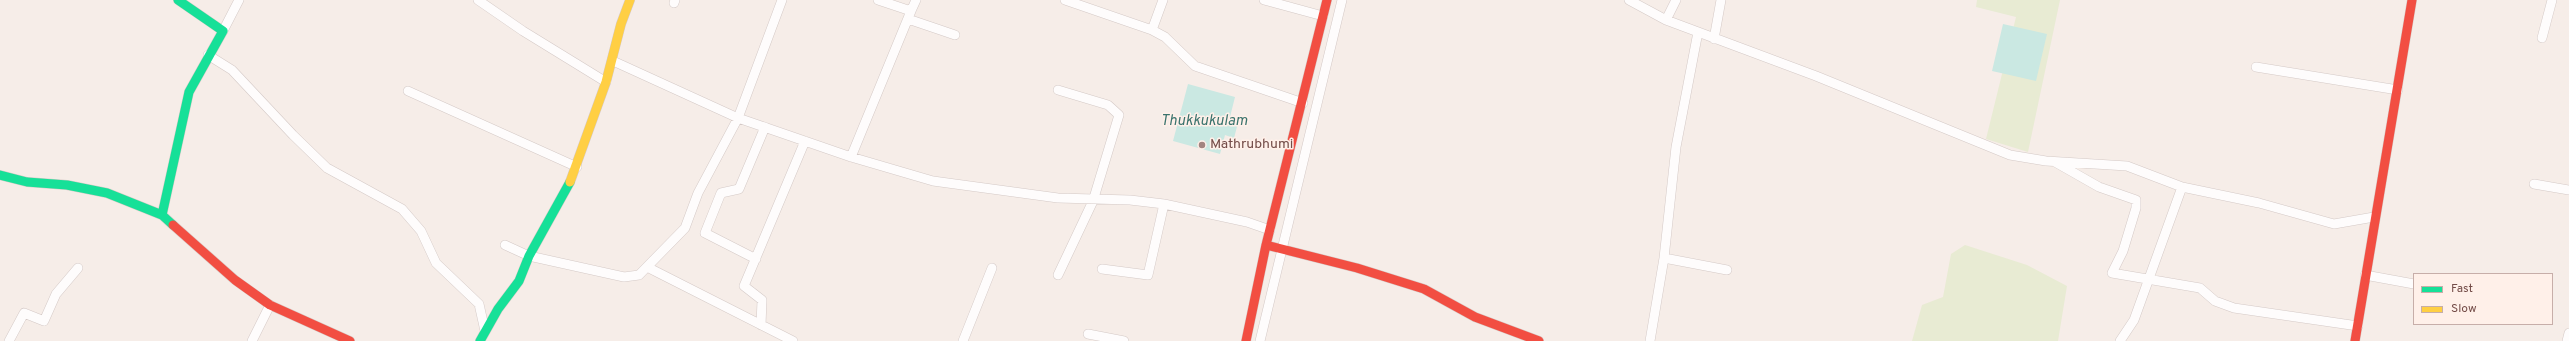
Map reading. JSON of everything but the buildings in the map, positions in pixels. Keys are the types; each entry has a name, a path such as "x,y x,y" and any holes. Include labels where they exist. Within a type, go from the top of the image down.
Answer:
{"main road":[{"path":"162,215 189,92 223,31 178,0"},
{"path":"480,341 485,331 519,281 529,256 559,206 577,167 613,60 621,24 630,0"},
{"path":"1246,341 1266,245 1303,103 1327,0"},
{"path":"2355,341 2374,217 2398,90 2412,0"},
{"path":"0,175 27,182 67,185 107,193 162,215 235,280 270,305 350,341"},
{"path":"1266,245 1357,268 1424,289 1475,317 1539,341"}],"street":[{"path":"223,31 239,0"},
{"path":"478,0 523,31 606,82"},
{"path":"505,244 529,256 624,277 639,275 685,228 698,193 738,118 782,0"},
{"path":"878,0 955,35"},
{"path":"850,158 916,0"},
{"path":"1065,0 1152,30 1165,37 1195,66 1303,103"},
{"path":"1152,30 1163,0"},
{"path":"1264,0 1323,16"},
{"path":"1260,341 1342,0"},
{"path":"1629,0 1666,20 1816,76 2010,155 2054,162 2127,166 2182,187 2259,203 2334,224 2374,217"},
{"path":"1666,20 1676,0"},
{"path":"1714,39 1721,0"},
{"path":"2542,38 2552,0"},
{"path":"1650,341 1664,258 1676,147 1698,32"},
{"path":"208,56 232,70 293,135 327,168 402,209 421,231 436,263 479,304 485,331"},
{"path":"613,60 738,118 850,158 933,181 1022,194 1093,201 1130,200 1164,204 1246,222 1270,230"},
{"path":"2256,67 2398,90"},
{"path":"1058,90 1108,105 1119,115 1093,201 1058,275"},
{"path":"408,91 577,167"},
{"path":"756,259 704,233 721,193 739,189 765,127"},
{"path":"761,325 762,300 744,286 805,141"},
{"path":"2054,162 2099,187 2136,200 2136,208 2123,251 2112,273 2150,278 2200,288 2222,306 2358,326"},
{"path":"2534,184 2569,190"},
{"path":"2120,341 2134,320 2182,187"},
{"path":"1102,269 1148,275 1164,204"},
{"path":"1664,258 1726,270"},
{"path":"646,267 793,341"},
{"path":"9,341 24,313 44,321 56,294 78,268"},
{"path":"963,341 992,268"},
{"path":"2366,274 2413,284"},
{"path":"252,341 270,305"},
{"path":"2567,341 2569,333"},
{"path":"1088,334 1124,341"}],"green space":[{"path":"1977,0 2060,0 2028,152 1986,139 2016,17 1976,7"},
{"path":"1965,245 2027,265 2067,286 2058,341 1912,341 1922,305 1943,297 1951,254"}],"water":[{"path":"2003,24 2047,34 2036,81 1992,71"},
{"name":"Thukkukulam","path":"1188,84 1235,97 1229,121 1238,123 1234,138 1225,135 1220,154 1173,141"}],"traffic: fast":[{"path":"162,215 189,92 223,31 178,0"},
{"path":"0,175 27,182 67,185 107,193 162,215 173,225"},
{"path":"480,341 498,309 519,281 529,256 570,182"}],"traffic: slow":[{"path":"570,182 606,82 621,24 630,0"}],"traffic: jam":[{"path":"1246,341 1266,245 1327,0"},
{"path":"2355,341 2412,0"},
{"path":"173,225 235,280 270,305 350,341"},
{"path":"1266,245 1357,268 1424,289 1475,317 1539,341"}],"place":[{"name":"Mathrubhumi","path":"1202,145"}]}
